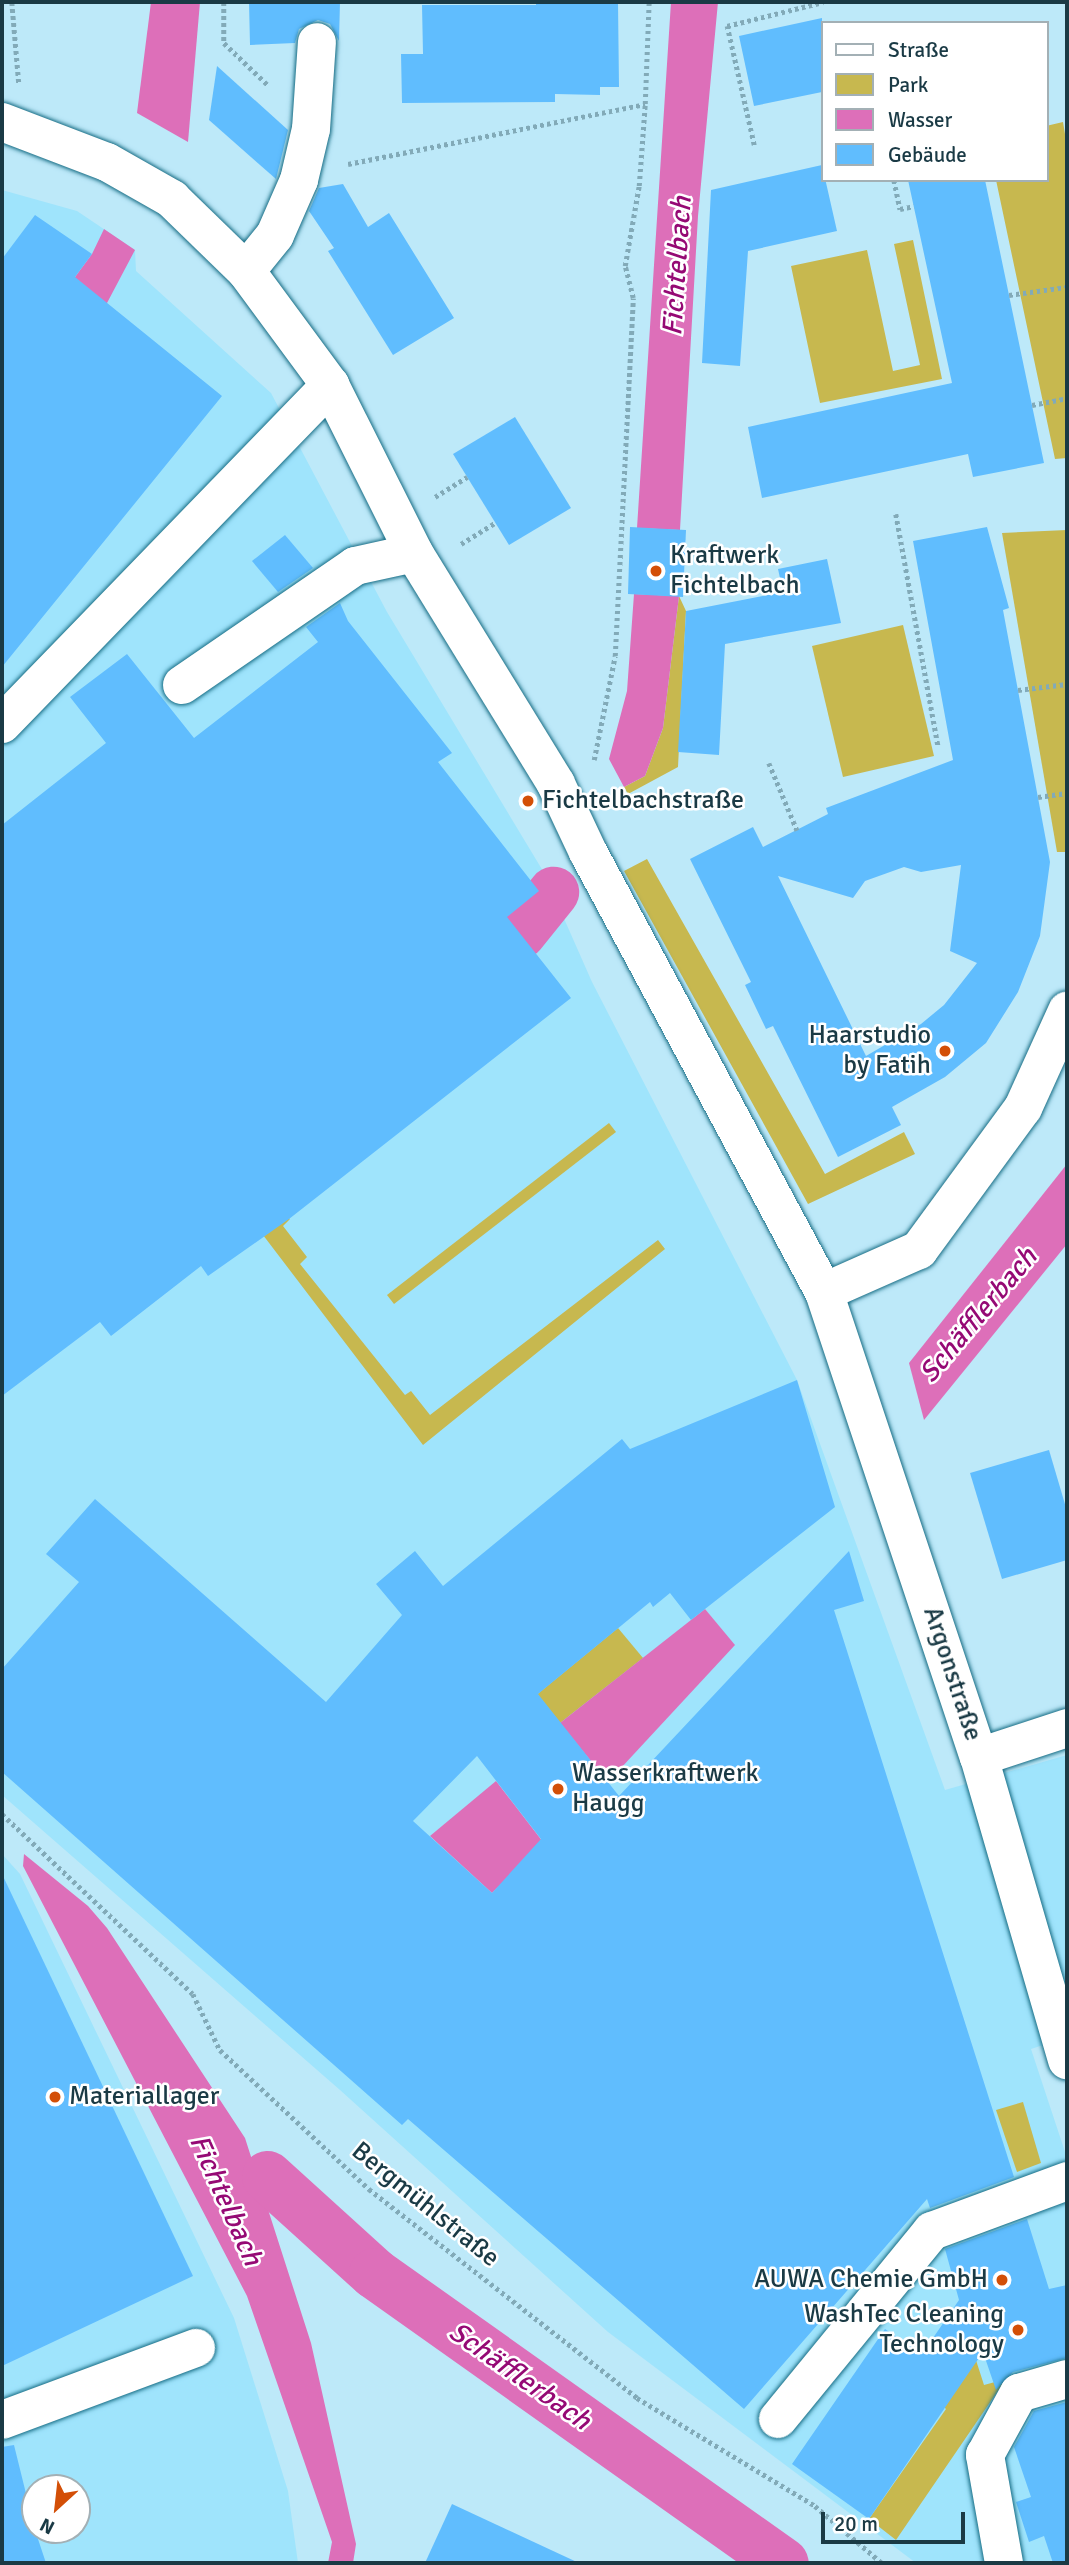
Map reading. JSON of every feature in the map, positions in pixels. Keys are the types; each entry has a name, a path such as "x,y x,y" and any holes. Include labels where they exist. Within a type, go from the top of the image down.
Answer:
{"street":[{"path":"246,271 275,235 299,180 311,129 317,42"},
{"path":"8,123 107,162 172,199 246,271 330,385 414,553 556,784 588,852 824,1292 919,1250 1023,1108 1067,1011"},
{"path":"2,724 330,385"},
{"path":"182,685 355,566 414,553"},
{"name":"Argonstraße","path":"824,1292 979,1757 1067,2060"},
{"path":"979,1757 1067,1728"},
{"path":"778,2420 932,2231 1067,2181"},
{"path":"2,2420 196,2348"},
{"path":"1004,2563 985,2455 1019,2393 1067,2379"}],"path":[{"path":"8,123 19,84 12,2"},
{"path":"224,2 224,43 311,129"},
{"path":"556,784 594,762 615,656 633,298 625,266 639,186 649,2"},
{"path":"754,145 727,26 823,2"},
{"path":"299,180 337,166 645,104"},
{"path":"894,182 900,209 914,206"},
{"path":"1009,295 1067,287"},
{"path":"1032,405 1067,398"},
{"path":"431,499 467,477"},
{"path":"896,514 937,745"},
{"path":"460,545 495,523"},
{"path":"1018,690 1067,684"},
{"path":"769,763 797,830"},
{"path":"1038,797 1067,793"},
{"name":"Bergmühlstraße","path":"2,1814 193,1994 220,2050 369,2189 638,2398 815,2506 881,2563"}],"shaded area":[{"name":"WashTec Cleaning Technology","path":"2,190 77,211 135,250 136,271 271,393 387,612 543,871 592,982 797,1380 945,1790 1067,1755 1067,2037 1031,2049 1067,2158 1067,2563 916,2563 608,2332 340,2090 2,1795"},
{"path":"2,1854 20,1874 234,2318 288,2491 298,2563 2,2563"}],"green space":[{"path":"1063,122 1067,146 1067,458 1055,459 996,182 1048,182 1048,126"},
{"path":"913,240 942,379 820,403 791,266 867,250 893,371 920,365 894,244"},
{"path":"1067,530 1067,847 1066,852 1057,852 1002,533"},
{"path":"679,596 686,611 678,767 628,794 624,787 645,776 663,728"},
{"path":"903,625 934,756 843,777 812,646"},
{"path":"647,859 825,1174 904,1132 915,1154 808,1204 624,871"},
{"path":"609,1123 616,1132 394,1304 387,1295"},
{"path":"287,1216 290,1219 283,1226 307,1257 300,1264 405,1395 411,1391 430,1415 658,1240 665,1249 423,1445 263,1235"},
{"path":"618,1628 643,1658 560,1723 501,1724"},
{"path":"1023,2102 1041,2163 1017,2172 996,2110"},
{"path":"974,2354 984,2385 1006,2379 896,2540 869,2519 946,2409 940,2403"}],"water":[{"path":"151,2 200,2 188,142 137,113"},
{"path":"671,2 718,2 698,216 680,530 637,528"},
{"path":"104,229 135,250 107,303 2,433 2,376 92,254"},
{"path":"634,594 679,596 663,728 645,776 624,787 609,759 627,691"},
{"path":"1067,1164 1067,1244 924,1420 909,1363"},
{"path":"705,1609 735,1645 608,1782 560,1723"},
{"path":"496,1781 543,1842 492,1893 430,1836"},
{"path":"24,1854 88,1906 107,1928 245,2138 311,2343 356,2544 353,2563 328,2563 332,2542 247,2296 23,1866"}],"building":[{"path":"249,2 340,2 339,41 330,24 318,20 299,29 295,43 250,45"},
{"path":"536,2 618,2 619,87 600,87 600,95 555,94 555,102 402,103 401,54 423,54 422,5 536,5"},
{"path":"822,18 820,92 754,106 739,36"},
{"path":"217,66 288,130 276,179 209,120"},
{"path":"820,165 820,182 826,182 837,231 748,251 740,366 702,363 711,190"},
{"path":"908,182 985,182 1044,463 973,477 968,454 762,498 748,427 952,383"},
{"path":"343,184 368,227 389,213 454,318 393,355 328,251 334,248 309,211 319,188"},
{"path":"35,215 92,254 75,277 222,396 2,667 2,259"},
{"path":"515,417 571,508 509,545 453,454"},
{"name":"Kraftwerk Fichtelbach","path":"630,527 686,530 683,597 628,594"},
{"path":"987,527 1009,608 1003,610 1050,862 1040,936 1018,992 986,1043 945,1077 892,1107 901,1125 838,1157 773,1026 766,1029 745,985 751,982 690,859 753,827 763,847 828,814 826,808 953,760 913,541","holes":["961,865 950,951 977,963 944,1005 921,1024 866,1056 778,876 853,898 865,881 904,867 921,872"]},
{"path":"285,535 313,568 278,592 252,561"},
{"path":"827,559 841,623 725,644 719,755 678,752 686,611 783,592 778,569"},
{"path":"340,603 348,621 452,753 438,762 539,891 507,917 571,998 289,1219 208,1276 201,1266 111,1336 100,1322 2,1396 2,825 106,743 70,697 127,654 194,738 318,642 306,627"},
{"path":"797,1380 835,1507 691,1620 670,1593 653,1607 650,1602 538,1694 619,1796 849,1551 864,1601 834,1610 1014,2177 930,2208 927,2199 744,2409 408,2119 402,2125 2,1772 2,1669 79,1582 46,1554 95,1499 326,1702 402,1615 376,1584 415,1551 443,1586 622,1439 630,1449","holes":["477,1756 541,1839 492,1893 413,1821"]},
{"path":"1049,1450 1067,1511 1067,1560 1002,1579 970,1473"},
{"name":"Materiallager","path":"2,1874 193,2276 2,2366"},
{"path":"1027,2219 1049,2289 1067,2285 1067,2358 1013,2372 996,2390 983,2352 869,2519 792,2464 885,2329 922,2354 959,2300 945,2249"},
{"path":"1067,2402 1067,2563 1053,2563 1044,2536 1029,2542 1016,2502 1031,2497 1014,2447 1034,2411"},
{"path":"14,2445 21,2474 21,2544 40,2544 46,2563 2,2563 2,2447"},
{"path":"452,2504 579,2563 425,2563"}],"waterway":[{"name":"Fichtelbach","path":"520,933 553,892"},
{"name":"Schäfflerbach","path":"267,2176 374,2273 783,2563"}],"place":[{"name":"Kraftwerk Fichtelbach","path":"656,571"},
{"name":"Fichtelbachstraße","path":"528,801"},
{"name":"Haarstudio by Fatih","path":"945,1051"},
{"name":"Wasserkraftwerk Haugg","path":"558,1789"},
{"name":"Materiallager","path":"55,2097"},
{"name":"AUWA Chemie GmbH","path":"1002,2280"},
{"name":"WashTec Cleaning Technology","path":"1018,2330"}]}
